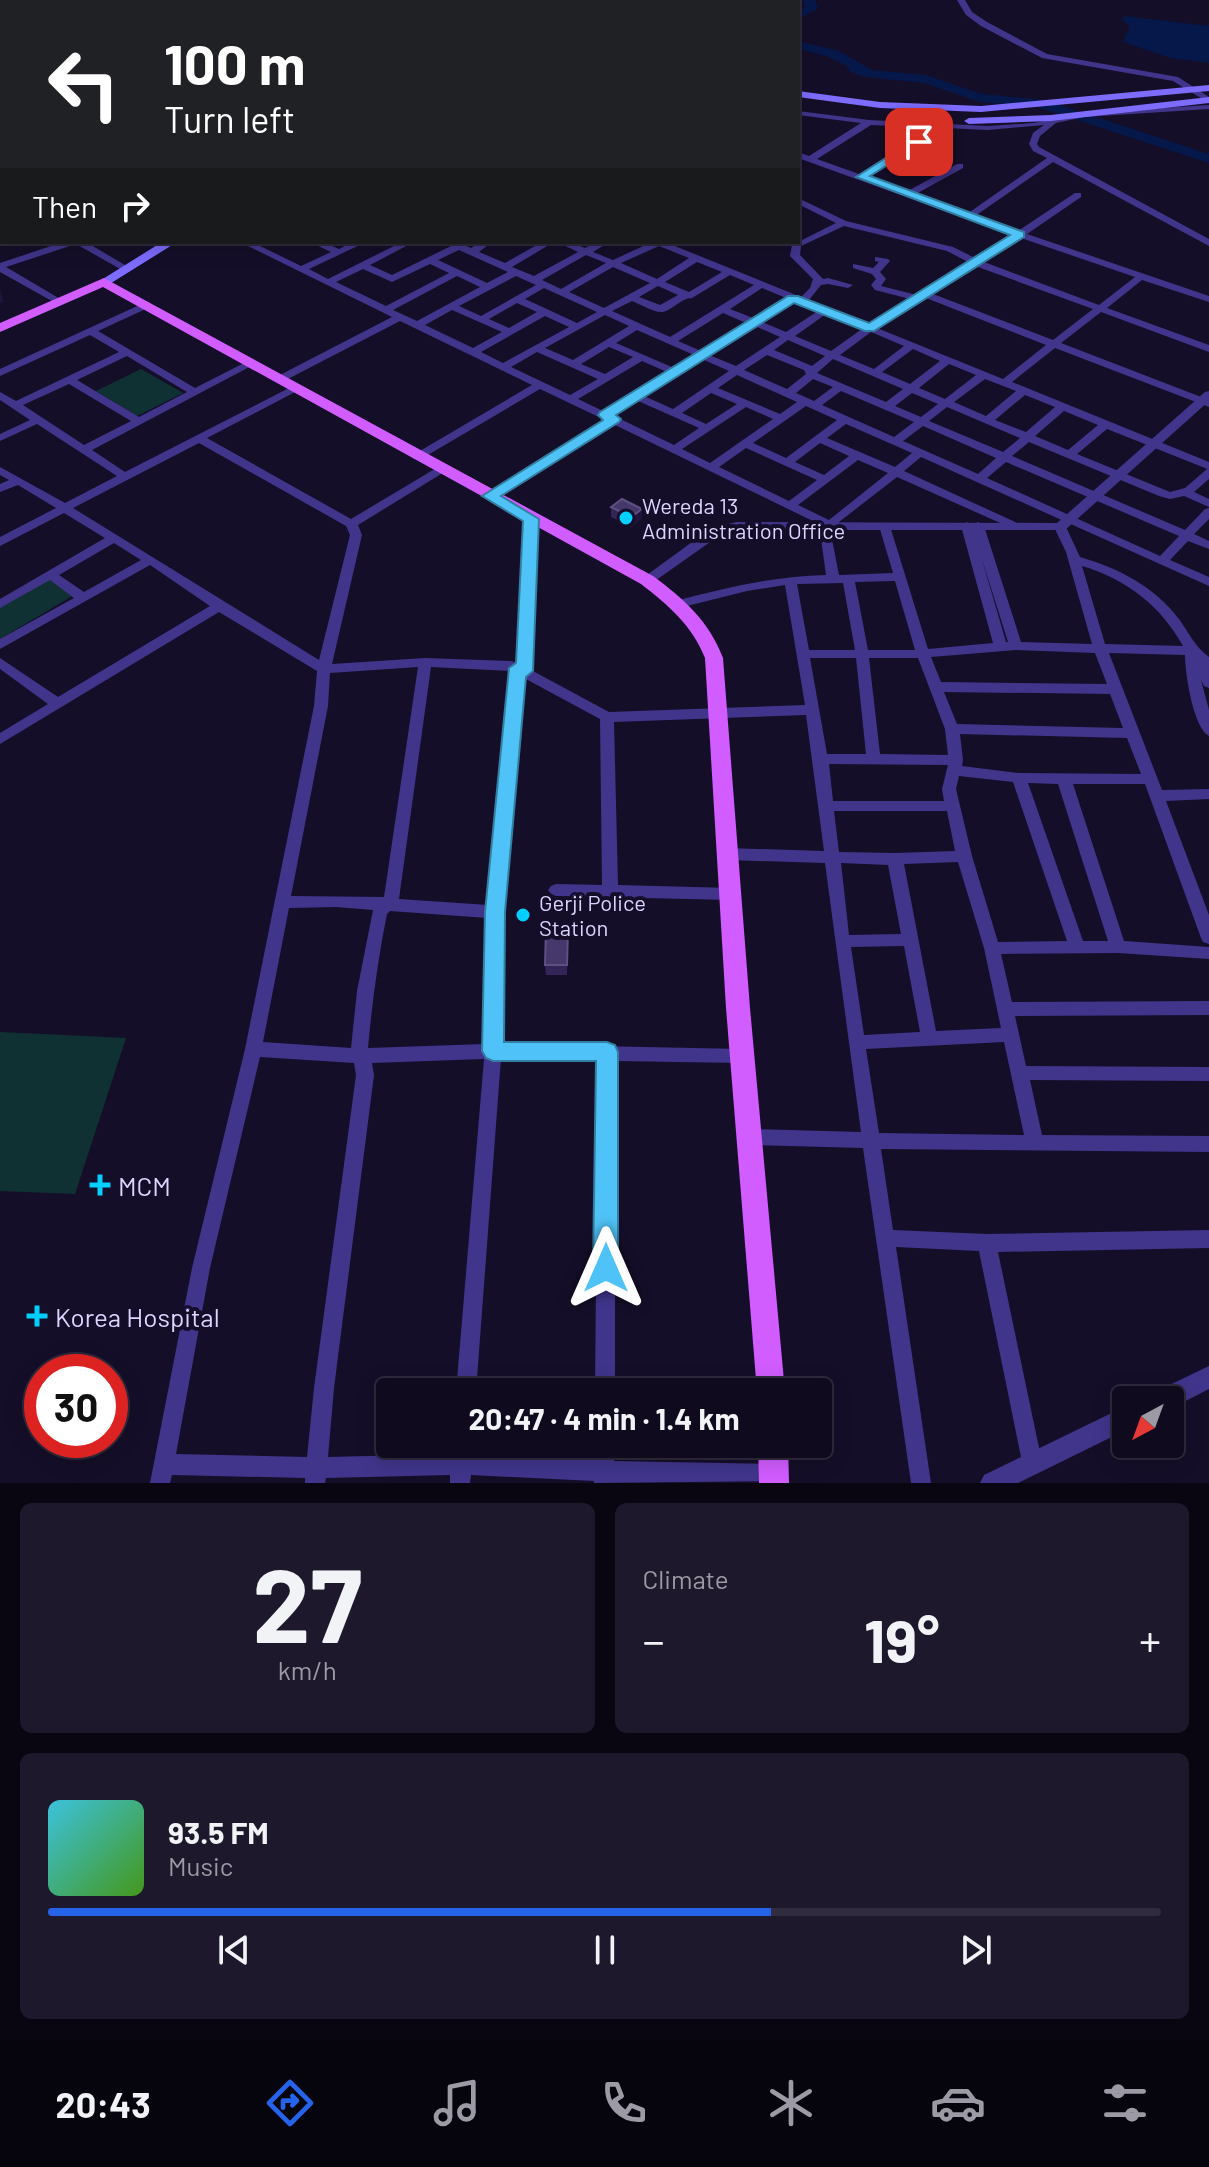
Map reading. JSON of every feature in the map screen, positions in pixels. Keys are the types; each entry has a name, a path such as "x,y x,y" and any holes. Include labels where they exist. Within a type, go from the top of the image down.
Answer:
{"main road":[{"path":"800,94 919,107 1057,105 1193,89 1208,99"},
{"path":"800,107 948,120 1052,120 1208,99"},
{"path":"0,328 104,282 167,244"},
{"path":"104,282 417,457 647,580 679,604 705,633 714,658 742,1056 770,1378"}],"street":[{"path":"961,0 969,13 984,24 1045,56 1083,65 1168,77 1193,89"},
{"path":"800,113 869,122 988,128 1071,119 1088,114"},
{"path":"1052,120 1036,135 1033,144 1052,159 1209,243"},
{"path":"811,159 869,122"},
{"path":"861,177 942,127"},
{"path":"800,156 1209,299"},
{"path":"968,217 1052,159"},
{"path":"907,195 960,166"},
{"path":"789,393 870,328 977,263 1078,195"},
{"path":"800,202 843,223 950,249 977,263 1209,349"},
{"path":"800,241 843,223"},
{"path":"1,267 66,244"},
{"path":"83,244 125,268"},
{"path":"253,244 791,505 827,526"},
{"path":"320,244 339,252"},
{"path":"302,269 357,244"},
{"path":"329,282 398,244"},
{"path":"392,279 454,244 980,478 1065,524 1209,582"},
{"path":"472,252 484,244"},
{"path":"417,325 487,287 546,244"},
{"path":"566,244 700,300"},
{"path":"481,320 600,244"},
{"path":"561,293 653,244"},
{"path":"661,244 1209,466"},
{"path":"798,244 795,256 818,279 818,283"},
{"path":"504,366 659,282 695,259"},
{"path":"875,272 885,261 878,259"},
{"path":"430,260 487,287"},
{"path":"362,265 419,292"},
{"path":"856,266 875,272 881,279 876,285 878,288 923,297 1207,400"},
{"path":"1,267 59,302"},
{"path":"631,297 661,309 728,272"},
{"path":"386,310 456,273"},
{"path":"1005,382 1138,279"},
{"path":"490,496 610,417 636,396 754,322 797,300 818,283 828,281 848,285"},
{"path":"671,341 716,307 760,285"},
{"path":"516,299 576,326"},
{"path":"0,373 146,305"},
{"path":"450,306 510,332"},
{"path":"716,307 1163,494 1180,496 1209,472"},
{"path":"674,413 826,310"},
{"path":"474,352 545,312"},
{"path":"0,542 199,438 400,317"},
{"path":"573,364 637,326"},
{"path":"91,331 194,392"},
{"path":"609,343 675,372"},
{"path":"876,372 912,345"},
{"path":"537,348 605,378"},
{"path":"765,350 809,368 811,374 840,387 1209,545"},
{"path":"15,405 127,352"},
{"path":"571,399 641,357"},
{"path":"888,406 949,359"},
{"path":"84,450 252,363"},
{"path":"896,441 984,374"},
{"path":"69,379 138,421"},
{"path":"417,457 541,384"},
{"path":"712,467 781,418 840,387"},
{"path":"709,388 781,418"},
{"path":"988,420 1024,390"},
{"path":"0,395 124,476"},
{"path":"636,396 705,427"},
{"path":"647,580 693,546 724,529 755,525 1020,527 1065,524 1154,443 1207,400"},
{"path":"675,449 745,403"},
{"path":"980,478 1063,406"},
{"path":"786,463 845,419"},
{"path":"0,438 38,420"},
{"path":"1069,455 1106,424"},
{"path":"199,438 351,524 356,535 324,669 321,706 253,1049 201,1268 162,1474 316,1476 461,1464 604,1477 774,1467"},
{"path":"819,438 1020,527"},
{"path":"745,444 824,479"},
{"path":"827,526 921,452"},
{"path":"791,505 857,455"},
{"path":"351,524 442,469"},
{"path":"0,470 324,669 425,662 499,664 521,670 607,717 810,710"},
{"path":"0,489 18,480"},
{"path":"1186,493 1209,503"},
{"path":"1162,561 1209,512"},
{"path":"467,1378 493,1051 495,912 521,670 531,519"},
{"path":"1065,524 1101,649 1209,938"},
{"path":"827,526 833,578"},
{"path":"885,526 922,651 952,729 955,765 949,780 953,806 964,856 992,948 1035,1144"},
{"path":"973,526 1016,646"},
{"path":"973,526 1000,646"},
{"path":"0,604 114,538"},
{"path":"0,645 150,560"},
{"path":"1075,560 1106,569 1136,585 1170,616 1184,635 1209,683"},
{"path":"50,574 83,598"},
{"path":"679,604 790,580 901,577"},
{"path":"848,578 862,654 873,757"},
{"path":"790,580 810,710 821,759 842,941 921,1483"},
{"path":"0,739 219,606"},
{"path":"802,654 1016,646 1191,651 1209,664"},
{"path":"1191,651 1195,689 1209,731"},
{"path":"0,662 58,704"},
{"path":"316,1476 324,1388 365,1075 364,1063 359,1056 371,956 380,912 391,899 425,662"},
{"path":"935,687 1115,689"},
{"path":"607,717 610,891"},
{"path":"952,729 1131,733"},
{"path":"821,759 873,757 955,765 1019,778 1148,779"},
{"path":"1019,778 1077,948"},
{"path":"1064,779 1118,947"},
{"path":"1157,796 1209,794"},
{"path":"827,806 953,806"},
{"path":"727,854 895,859 964,856"},
{"path":"895,859 929,1036"},
{"path":"1192,887 1209,887"},
{"path":"556,890 732,894"},
{"path":"281,902 336,901 495,912"},
{"path":"842,941 911,940"},
{"path":"992,948 1118,947 1209,953"},
{"path":"1005,1009 1209,1008"},
{"path":"857,1042 929,1036 1010,1035"},
{"path":"253,1049 359,1056 493,1051 742,1056"},
{"path":"605,1378 607,1052"},
{"path":"1020,1073 1209,1074"},
{"path":"749,1137 872,1142 1209,1144"},
{"path":"885,1238 987,1243 1209,1239"},
{"path":"987,1243 1032,1462"},
{"path":"1184,1390 1209,1377"},
{"path":"992,1483 1112,1425"}],"green space":[{"path":"141,369 183,393 137,416 96,391"},
{"path":"47,577 74,595 0,639 0,604"},
{"path":"0,1032 126,1038 75,1194 0,1191"}],"water":[{"path":"1124,16 1209,26 1209,63 1170,58 1123,42 1130,26 1122,20"}],"building":[{"path":"622,499 642,509 631,517 611,507"},
{"path":"546,930 568,930 567,965 545,965"}],"waterway":[{"path":"800,15 812,8 809,0"},
{"path":"800,46 834,54 850,62 856,69 870,74 926,79 980,98 1039,103 1209,159"}],"place":[{"name":"Wereda 13 Administration Office","path":"626,518"},
{"name":"Gerji Police Station","path":"523,915"},
{"name":"MCM","path":"100,1185"},
{"name":"Korea Hospital","path":"37,1316"}],"route":[{"path":"606,1268 607,1052 493,1051 495,912 518,668 524,671 531,519 490,496 614,419 605,415 793,298 870,328 1020,234 861,177 919,142"}]}
